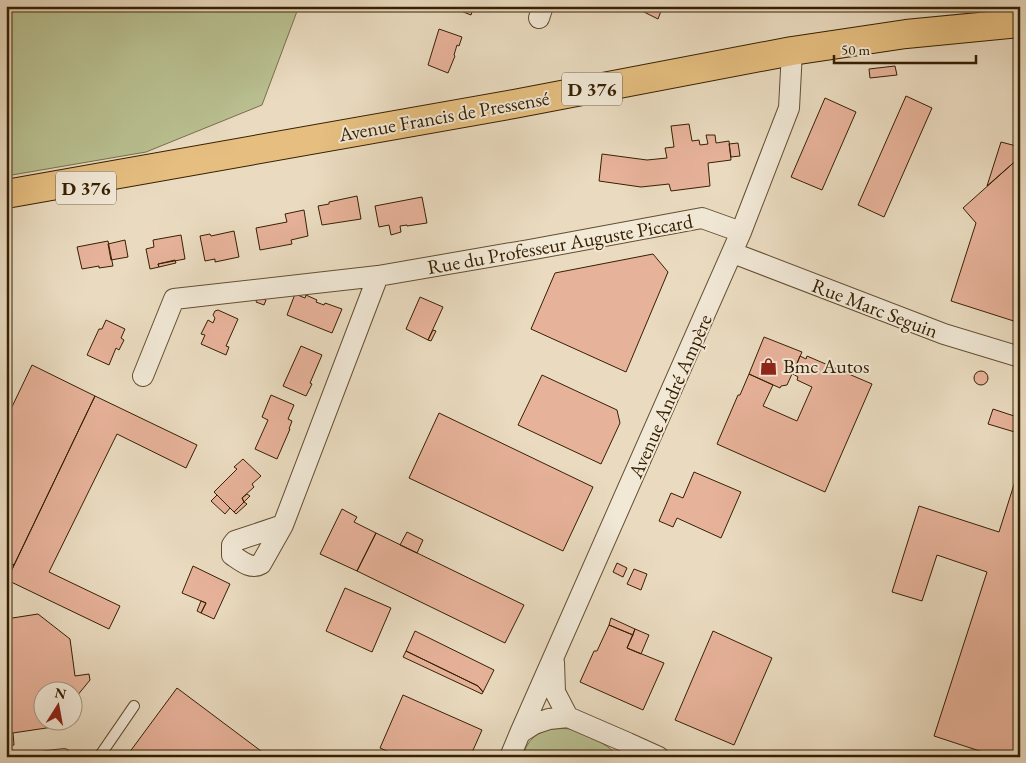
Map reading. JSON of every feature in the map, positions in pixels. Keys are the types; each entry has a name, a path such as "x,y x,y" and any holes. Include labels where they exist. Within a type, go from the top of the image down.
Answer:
{"main road":[{"name":"Avenue Francis de Pressensé","path":"6,194 514,104 792,51 906,34 1020,23"},
{"name":"Avenue Francis de Pressensé","path":"6,209 166,167"}],"street":[{"name":"Avenue André Ampère","path":"510,757 733,253 789,108 792,51"},
{"name":"Rue du Professeur Auguste Piccard","path":"144,376 174,299 378,276 702,218 741,232"},
{"name":"Rue Marc Seguin","path":"733,253 944,334 1020,357"},
{"path":"283,525 378,276"},
{"path":"554,655 555,692 568,717"},
{"path":"520,733 534,724 549,719 568,717 631,750 659,757"}],"lane":[{"path":"98,757 134,706"},
{"path":"40,757 64,754 65,757"}],"green space":[{"path":"6,6 299,6 262,105 146,152 6,176"},
{"path":"550,729 570,729 582,733 603,744 619,757 521,757 532,739"}],"building":[{"path":"448,6 474,6 471,15"},
{"path":"605,6 619,6 617,12"},
{"path":"632,6 663,6 658,19"},
{"path":"439,29 462,37 459,46 457,45 448,73 428,65"},
{"path":"895,66 897,75 870,78 869,69"},
{"path":"906,96 932,108 884,217 858,205"},
{"path":"825,98 856,112 822,190 791,177"},
{"path":"689,124 692,141 699,140 700,145 708,144 706,135 715,135 716,143 729,141 731,160 708,163 710,186 671,191 669,184 641,187 599,181 602,154 647,160 667,158 665,148 674,147 671,126"},
{"path":"1001,142 1020,147 1020,157 987,186"},
{"path":"738,143 740,156 731,157 729,144"},
{"path":"1020,157 1020,323 951,301 976,223 963,208"},
{"path":"357,196 361,219 322,225 318,206"},
{"path":"422,197 427,223 400,226 401,232 391,235 389,225 379,227 375,206"},
{"path":"304,210 308,236 291,240 292,244 260,250 256,228 287,222 285,214"},
{"path":"234,231 239,257 215,262 215,259 205,261 200,236 210,234 211,236"},
{"path":"181,235 185,259 158,264 159,267 150,269 146,249 154,247 153,240"},
{"path":"125,240 128,257 111,260 108,244"},
{"path":"108,241 113,266 82,269 77,247"},
{"path":"653,254 668,272 626,372 531,329 555,273"},
{"path":"175,260 176,263 159,267 158,264"},
{"path":"295,294 305,298 306,295 317,300 316,302 342,309 332,333 287,315"},
{"path":"258,297 266,300 264,305 256,302"},
{"path":"420,297 443,307 428,340 406,329"},
{"path":"218,310 238,319 226,346 229,347 226,355 201,344 205,335 201,334 208,320 213,323 215,318 213,315"},
{"path":"106,320 125,329 121,338 124,340 119,350 116,348 109,365 87,355 99,329 102,329"},
{"path":"433,330 436,331 431,341 428,340"},
{"path":"764,337 802,352 787,385 780,388 749,374"},
{"path":"301,346 322,355 306,396 283,386"},
{"path":"800,356 806,359 807,356 872,384 825,492 717,444 749,374 773,385 763,406 797,421 812,387 797,380 798,377 793,374"},
{"path":"32,365 95,396 14,565 6,561 6,409 10,411"},
{"path":"981,371 986,373 988,378 986,383 981,385 976,383 974,378 976,373"},
{"path":"542,375 617,410 620,423 601,464 518,425"},
{"path":"271,395 294,405 288,419 292,421 290,429 277,459 255,449 268,420 262,417"},
{"path":"95,396 197,445 186,468 117,434 49,572 120,606 109,629 7,580"},
{"path":"993,409 1020,418 1018,433 988,424"},
{"path":"439,413 593,487 563,551 409,478"},
{"path":"243,459 261,476 252,484 254,487 242,498 244,502 234,512 214,492 237,469 234,467"},
{"path":"694,472 741,492 721,538 677,518 673,527 659,521 671,493 683,498"},
{"path":"1017,475 1020,476 1020,757 998,757 934,736 987,572 937,555 922,601 892,592 919,506 999,532"},
{"path":"247,494 250,496 244,502 242,498"},
{"path":"217,495 230,508 225,514 211,501"},
{"path":"244,502 247,504 236,514 234,512"},
{"path":"342,509 357,517 354,522 376,533 357,571 320,554"},
{"path":"407,532 423,540 417,553 400,545"},
{"path":"376,533 524,605 505,643 357,571"},
{"path":"6,561 14,565 7,580 6,580"},
{"path":"617,563 627,568 623,577 613,572"},
{"path":"193,566 230,584 214,619 201,613 206,603 182,593"},
{"path":"634,569 647,574 641,590 627,584"},
{"path":"345,588 391,608 372,652 326,631"},
{"path":"201,601 206,603 201,613 197,611"},
{"path":"38,614 70,639 75,676 89,674 90,680 82,690 82,680 32,680 33,730 6,734 6,619"},
{"path":"611,618 635,629 633,635 609,625"},
{"path":"609,625 633,635 627,648 664,663 643,710 580,682 594,651 597,651"},
{"path":"635,629 649,635 641,654 627,648"},
{"path":"415,631 494,670 483,692 478,686 406,651"},
{"path":"713,631 772,658 734,745 675,720"},
{"path":"406,651 478,686 483,692 482,694 403,657"},
{"path":"177,688 269,757 126,757"},
{"path":"403,695 482,730 470,757 401,757 380,748"},
{"path":"13,733 14,745 6,747 6,734"}],"place":[{"name":"Bmc Autos","path":"769,366"}]}
